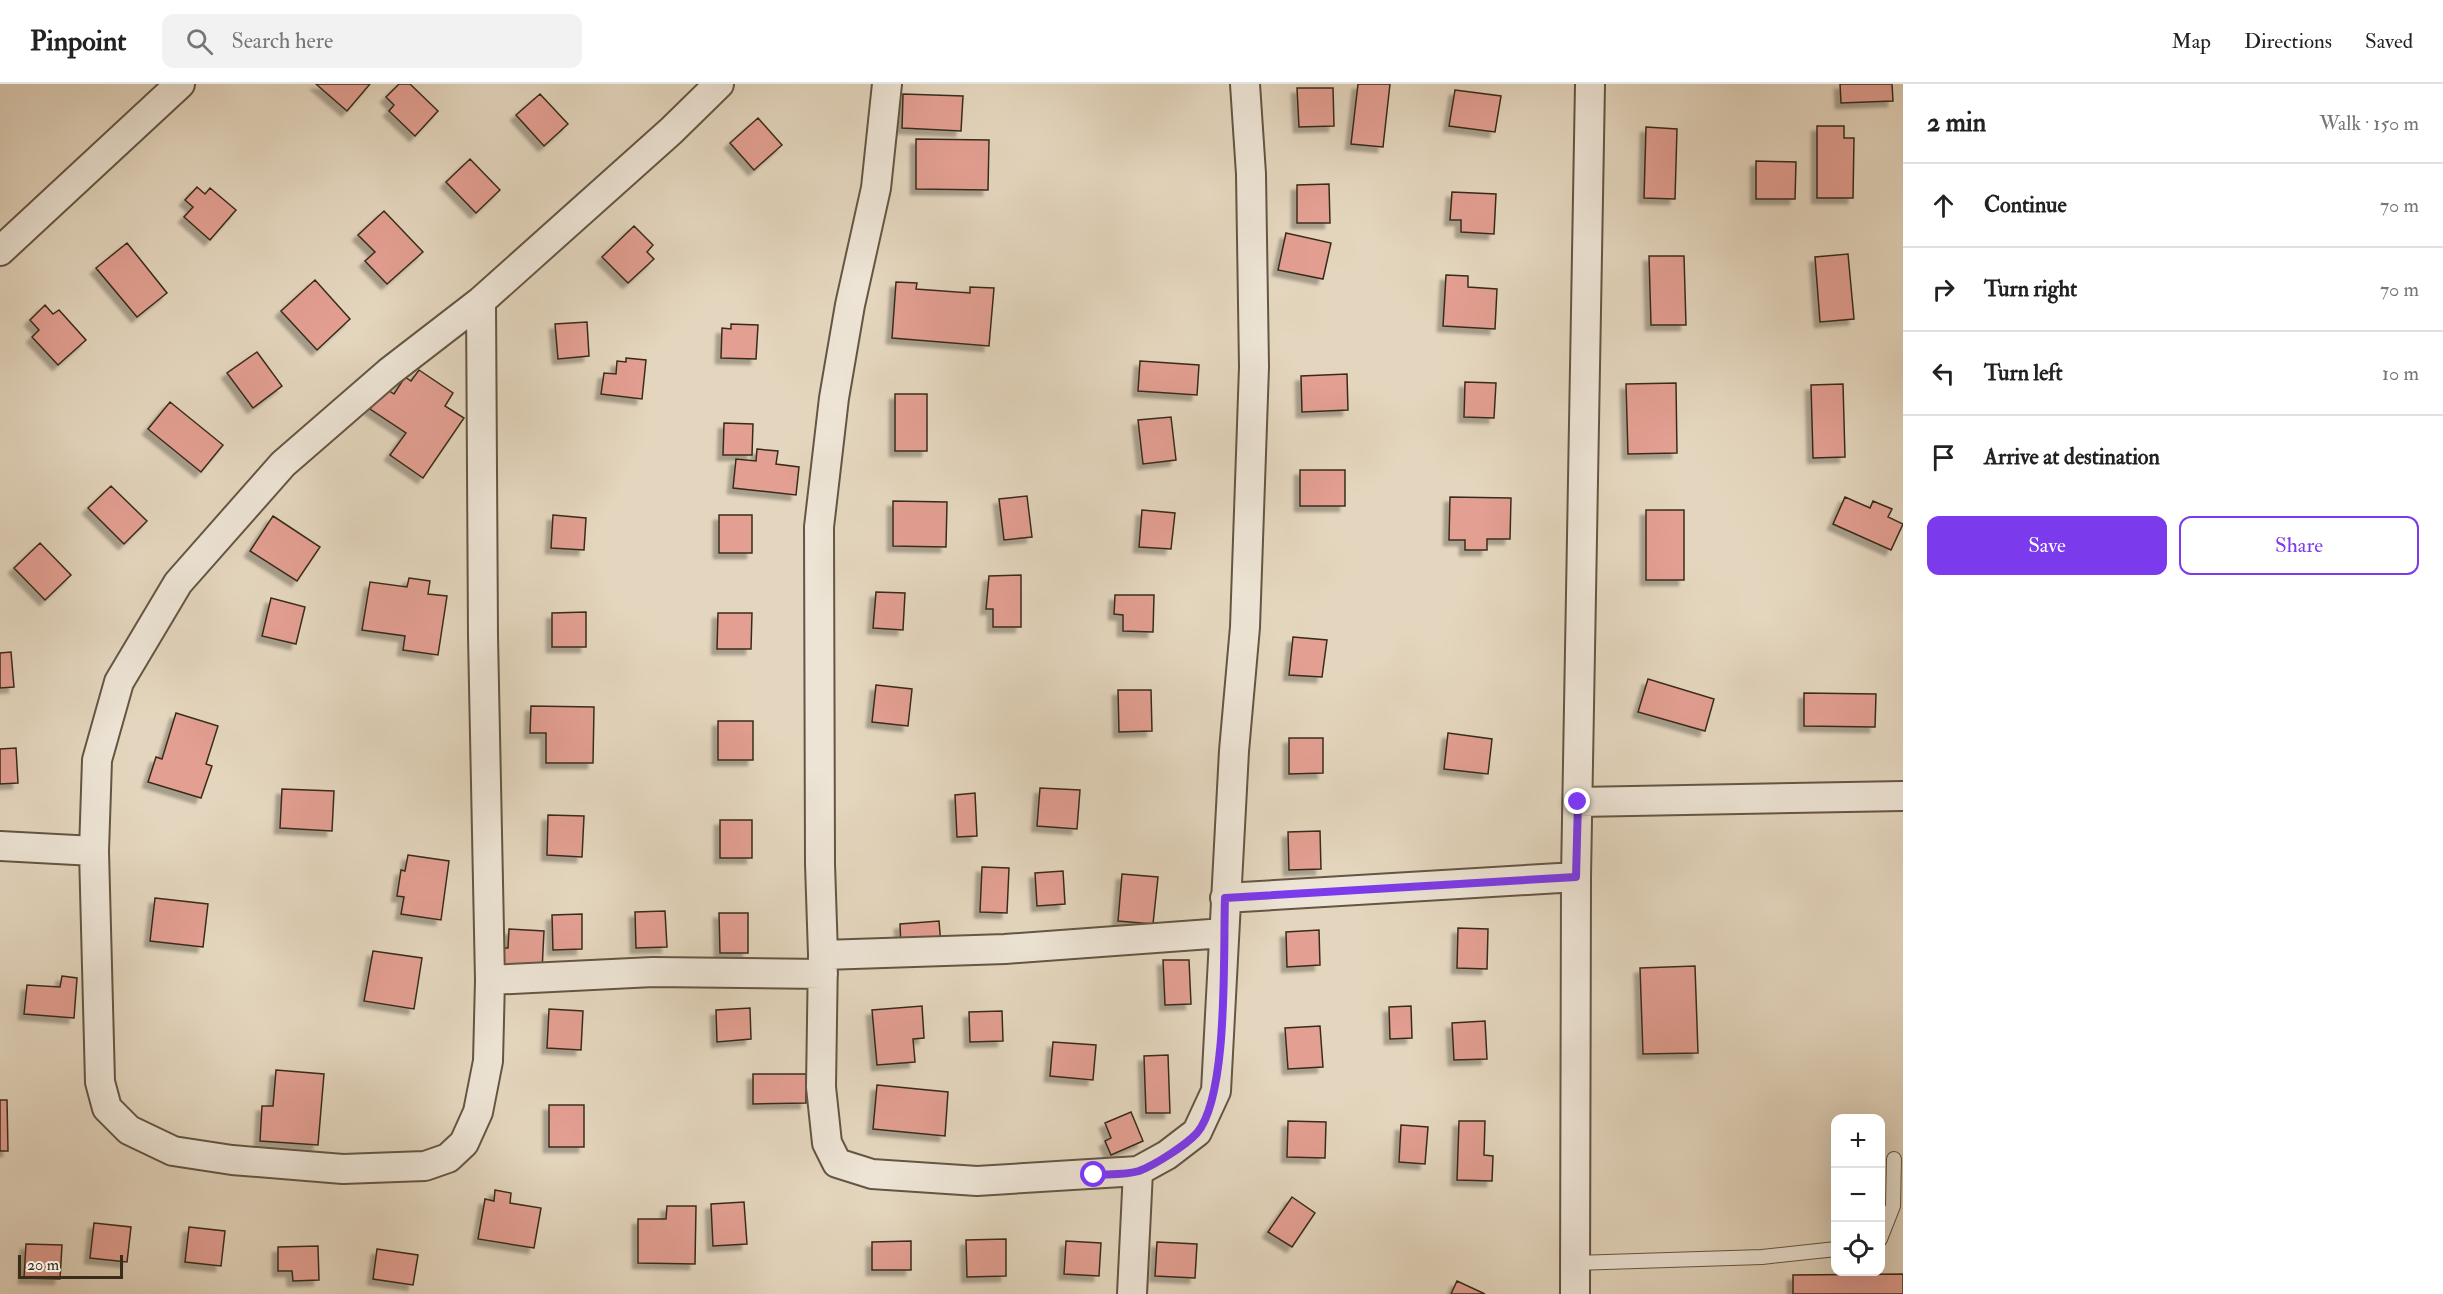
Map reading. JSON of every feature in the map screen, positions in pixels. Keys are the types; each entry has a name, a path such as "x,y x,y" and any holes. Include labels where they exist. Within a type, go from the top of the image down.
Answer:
{"street":[{"path":"0,251 180,84"},
{"path":"481,301 483,636 490,980 488,1060 478,1112 464,1143 448,1158 425,1166 343,1169 232,1160 173,1151 129,1130 107,1108 100,1082 94,851 97,760 105,725 119,682 178,584 283,464 389,372 481,301 671,131 719,84"},
{"path":"887,84 876,188 850,305 834,398 819,527 820,864 823,964 821,1087 827,1143 837,1163 872,1174 978,1181 1138,1171 1167,1155 1197,1132 1216,1091 1222,1022 1225,898 1245,627 1254,367 1251,174 1245,84"},
{"path":"1575,1294 1576,877 1590,84"},
{"path":"1578,802 1903,796"},
{"path":"0,846 94,851"},
{"path":"1225,898 1576,877"},
{"path":"490,980 823,964 1224,933"},
{"path":"1132,1294 1138,1171"}],"lane":[{"path":"1885,1228 1893,1206 1894,1159"},
{"path":"1575,1263 1762,1257 1831,1250"}],"building":[{"path":"316,84 370,84 347,111"},
{"path":"399,84 410,84 438,111 415,136 389,111 394,105 386,97"},
{"path":"1358,84 1390,84 1383,147 1351,144"},
{"path":"1840,84 1892,84 1893,101 1841,103"},
{"path":"1297,88 1333,88 1334,126 1299,127"},
{"path":"1455,90 1501,96 1495,132 1449,126"},
{"path":"540,94 568,124 544,146 516,115"},
{"path":"903,94 963,96 961,131 902,128"},
{"path":"758,118 782,145 754,170 730,143"},
{"path":"1817,126 1844,126 1844,138 1854,138 1853,198 1817,198"},
{"path":"1646,127 1677,129 1675,199 1644,198"},
{"path":"916,139 989,140 988,190 916,189"},
{"path":"470,159 500,190 476,213 446,182"},
{"path":"1756,161 1796,162 1795,199 1756,199"},
{"path":"1329,184 1330,223 1297,223 1297,185"},
{"path":"197,187 205,194 210,188 236,210 210,240 184,217 193,207 185,200"},
{"path":"1452,192 1496,194 1494,234 1461,232 1461,220 1450,220"},
{"path":"384,211 423,252 387,284 365,261 375,252 358,235"},
{"path":"634,226 653,245 647,252 654,259 628,283 602,257"},
{"path":"1286,233 1331,243 1323,279 1278,270"},
{"path":"127,243 167,293 137,317 96,268"},
{"path":"1848,254 1854,319 1820,322 1815,257"},
{"path":"1649,256 1684,256 1686,325 1651,325"},
{"path":"1446,275 1468,276 1468,287 1497,289 1495,329 1443,326"},
{"path":"315,280 350,319 317,350 281,311"},
{"path":"896,282 917,283 916,289 970,293 970,287 994,288 989,346 892,338"},
{"path":"45,305 53,314 59,310 86,340 58,365 32,337 39,330 30,320"},
{"path":"587,322 589,356 558,359 555,324"},
{"path":"731,324 758,325 756,359 721,358 722,328 731,329"},
{"path":"257,352 282,386 253,408 227,373"},
{"path":"626,358 646,360 642,399 601,394 604,373 616,374 617,361 626,362"},
{"path":"1140,361 1199,365 1197,395 1138,391"},
{"path":"419,370 453,393 445,406 464,418 423,478 390,455 406,433 370,409 385,388 394,394 405,377 411,381"},
{"path":"1347,374 1348,410 1302,412 1301,376"},
{"path":"1465,382 1496,383 1494,418 1464,417"},
{"path":"1676,383 1677,453 1628,454 1626,384"},
{"path":"1843,384 1845,457 1813,458 1811,385"},
{"path":"895,394 927,394 927,451 895,451"},
{"path":"170,402 223,445 201,472 148,429"},
{"path":"1171,417 1176,460 1143,464 1138,420"},
{"path":"724,423 753,424 752,455 723,455"},
{"path":"757,449 778,451 776,464 799,467 796,495 733,488 736,459 756,461"},
{"path":"1300,470 1345,470 1345,506 1300,506"},
{"path":"111,486 147,521 124,544 88,508"},
{"path":"1027,496 1032,537 1004,540 999,499"},
{"path":"1450,497 1511,498 1510,539 1487,539 1487,550 1465,550 1465,540 1449,540"},
{"path":"1845,497 1870,508 1873,501 1892,509 1888,517 1903,524 1891,550 1833,524"},
{"path":"893,501 947,502 946,547 893,546"},
{"path":"1142,510 1175,513 1171,549 1139,547"},
{"path":"1646,510 1684,510 1684,580 1646,580"},
{"path":"553,515 586,518 584,550 551,548"},
{"path":"719,515 752,515 752,553 719,553"},
{"path":"273,516 320,547 297,581 250,551"},
{"path":"40,543 71,575 45,600 14,568"},
{"path":"1021,575 1021,627 993,627 993,609 986,609 989,576"},
{"path":"409,578 430,581 428,594 447,596 438,655 403,650 405,636 362,630 370,582 407,587"},
{"path":"876,592 905,593 903,630 873,628"},
{"path":"1115,595 1154,595 1153,632 1123,631 1123,615 1114,614"},
{"path":"271,598 305,607 296,644 262,636"},
{"path":"586,612 586,647 552,647 552,613"},
{"path":"718,613 752,613 751,649 717,649"},
{"path":"1293,637 1327,640 1322,677 1289,675"},
{"path":"11,652 14,687 0,688 0,653"},
{"path":"1648,679 1714,699 1705,731 1638,712"},
{"path":"876,685 912,689 908,726 872,722"},
{"path":"1118,690 1151,690 1152,731 1119,732"},
{"path":"1804,693 1876,694 1875,727 1804,726"},
{"path":"531,706 594,707 593,763 546,763 546,733 530,733"},
{"path":"176,713 218,726 206,764 212,766 201,798 148,782 156,757 162,759"},
{"path":"718,721 753,721 753,760 718,760"},
{"path":"1448,733 1492,739 1488,774 1444,769"},
{"path":"1289,738 1323,738 1323,773 1289,774"},
{"path":"16,748 18,783 0,784 0,749"},
{"path":"1040,788 1080,790 1077,829 1037,826"},
{"path":"282,789 334,791 332,831 280,828"},
{"path":"975,793 977,836 957,837 955,795"},
{"path":"548,815 584,816 582,857 547,855"},
{"path":"720,820 752,820 752,858 720,858"},
{"path":"1320,831 1321,869 1289,870 1288,832"},
{"path":"408,855 449,861 441,920 401,914 404,897 397,896 401,870 405,871"},
{"path":"982,867 1009,868 1007,913 980,912"},
{"path":"1063,871 1065,904 1037,906 1035,873"},
{"path":"1122,874 1158,877 1153,924 1118,921"},
{"path":"155,898 208,904 203,947 150,941"},
{"path":"665,911 667,947 636,948 635,912"},
{"path":"719,913 748,913 748,953 720,953"},
{"path":"582,914 582,949 553,950 552,915"},
{"path":"939,921 941,945 901,948 900,924"},
{"path":"1458,928 1488,929 1487,969 1457,968"},
{"path":"509,929 544,931 542,971 503,968 497,948 508,948"},
{"path":"1319,930 1320,965 1287,967 1286,932"},
{"path":"373,951 422,958 414,1009 364,1001"},
{"path":"1163,960 1189,960 1191,1004 1165,1005"},
{"path":"1695,966 1698,1053 1643,1054 1640,968"},
{"path":"62,976 77,978 74,1018 24,1014 27,985 60,987"},
{"path":"922,1006 924,1038 913,1039 915,1062 877,1065 872,1010"},
{"path":"1411,1006 1412,1038 1390,1039 1389,1007"},
{"path":"750,1008 751,1039 717,1042 716,1010"},
{"path":"549,1009 583,1011 581,1050 547,1048"},
{"path":"1002,1011 1003,1041 970,1042 969,1012"},
{"path":"1485,1021 1487,1059 1454,1060 1452,1023"},
{"path":"1320,1026 1323,1067 1288,1069 1285,1028"},
{"path":"1053,1042 1096,1045 1093,1080 1050,1076"},
{"path":"1168,1055 1170,1113 1146,1113 1144,1056"},
{"path":"276,1070 324,1074 318,1145 260,1141 262,1106 273,1106"},
{"path":"753,1074 806,1074 806,1103 753,1104"},
{"path":"877,1085 948,1092 945,1136 873,1129"},
{"path":"0,1100 7,1100 8,1151 0,1151"},
{"path":"549,1105 584,1105 584,1147 549,1147"},
{"path":"1131,1112 1143,1141 1111,1155 1105,1141 1111,1138 1105,1123"},
{"path":"1288,1121 1326,1122 1325,1158 1287,1157"},
{"path":"1459,1121 1485,1121 1484,1155 1493,1156 1492,1181 1457,1180"},
{"path":"1401,1125 1428,1127 1425,1164 1399,1162"},
{"path":"495,1190 511,1193 510,1203 541,1208 534,1248 478,1239 485,1199 494,1201"},
{"path":"1292,1197 1315,1213 1292,1247 1268,1232"},
{"path":"744,1202 747,1244 713,1246 711,1204"},
{"path":"667,1206 696,1206 695,1264 638,1263 638,1219 666,1219"},
{"path":"94,1223 131,1227 127,1262 90,1258"},
{"path":"189,1227 225,1231 221,1266 185,1262"},
{"path":"1006,1239 1006,1276 967,1277 966,1240"},
{"path":"911,1241 911,1270 872,1270 872,1242"},
{"path":"1066,1241 1101,1243 1099,1276 1064,1274"},
{"path":"1157,1242 1197,1244 1195,1278 1155,1276"},
{"path":"26,1244 62,1245 60,1279 24,1278"},
{"path":"318,1246 319,1280 293,1281 292,1271 278,1271 278,1247"},
{"path":"377,1249 418,1255 413,1285 373,1279"},
{"path":"1885,1274 1903,1274 1903,1294 1793,1294 1793,1275 1885,1276"},
{"path":"1457,1281 1485,1294 1451,1294"}],"route":[{"path":"1094,1175 1138,1171 1167,1155 1197,1132 1216,1091 1222,1022 1225,898 1576,877 1578,802"}]}
